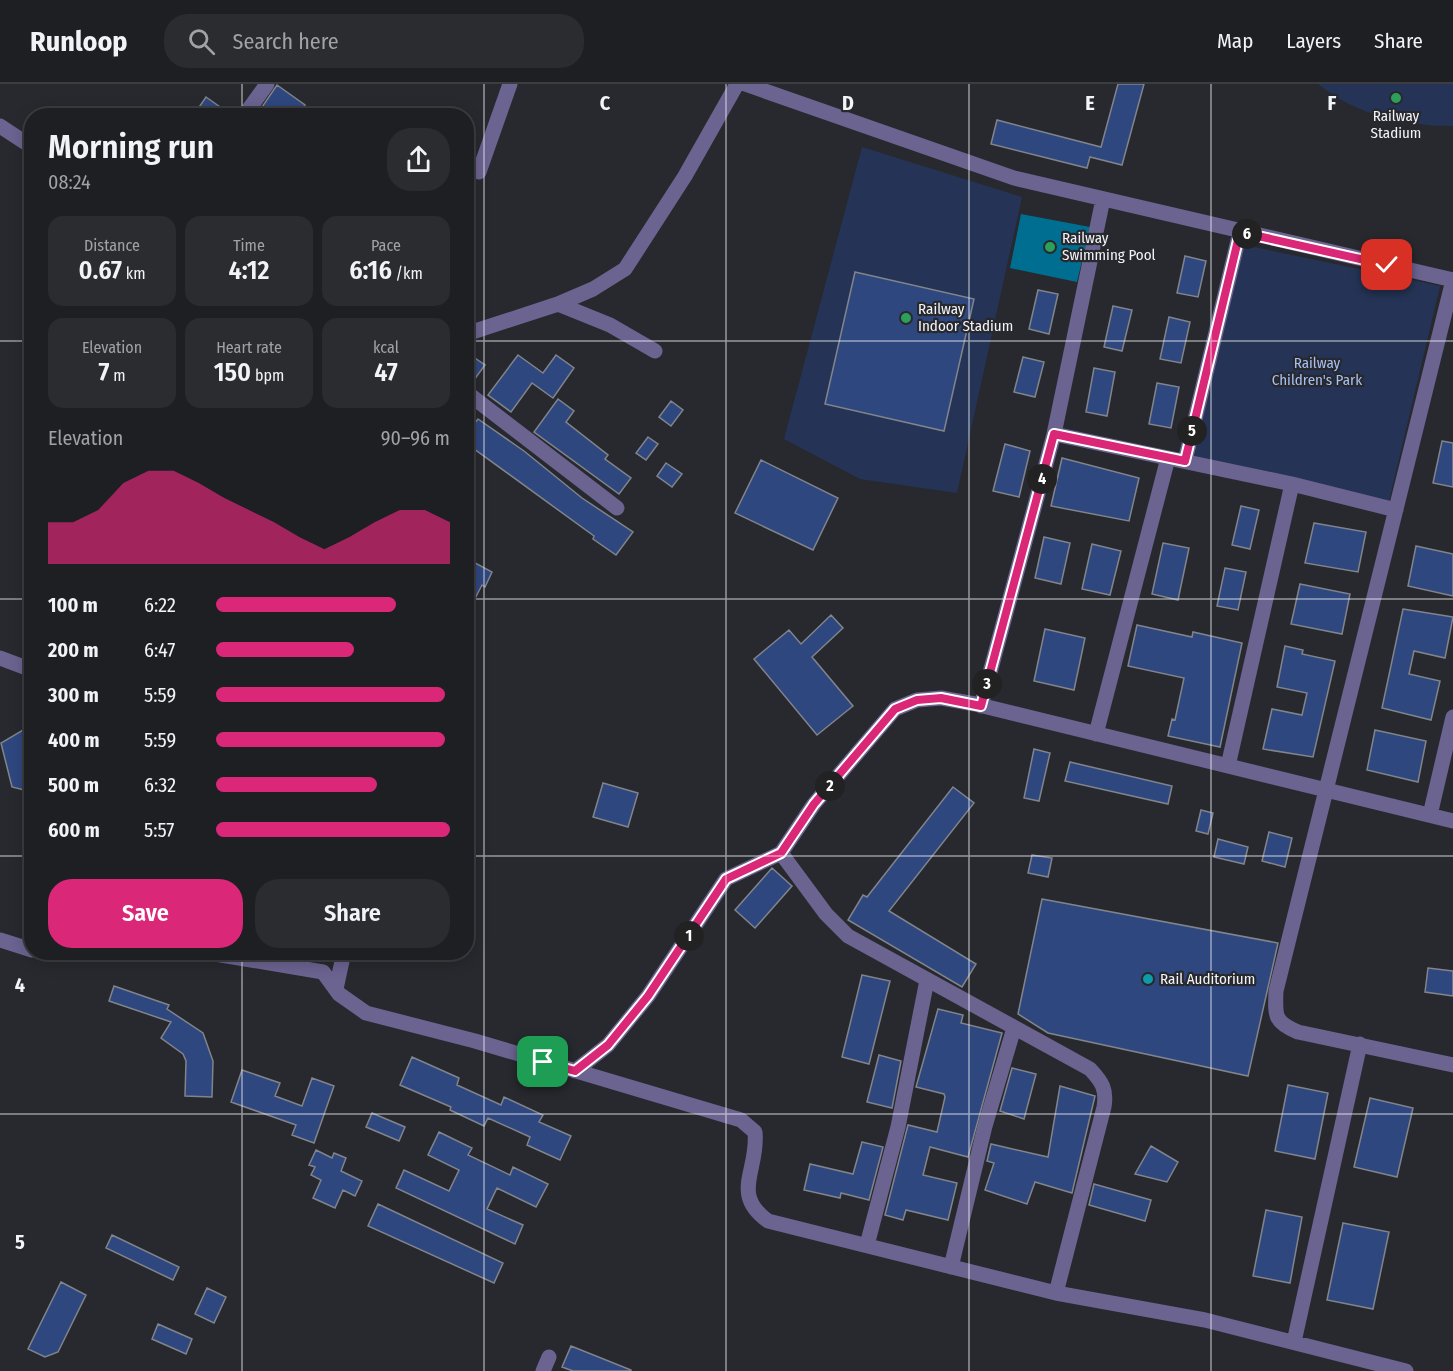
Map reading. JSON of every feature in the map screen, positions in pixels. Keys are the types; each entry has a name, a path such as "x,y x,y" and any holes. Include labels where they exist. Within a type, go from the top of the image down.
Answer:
{"street":[{"path":"250,108 267,84"},
{"path":"474,171 479,172 510,84"},
{"path":"474,331 558,304 593,289 625,269 686,176 737,84"},
{"path":"745,84 1014,178 1453,280 1276,992 1275,1014 1283,1026 1298,1032 1453,1065"},
{"path":"0,126 24,142"},
{"path":"981,706 1054,434 1103,199"},
{"path":"1185,461 1240,232"},
{"path":"558,304 610,325 655,351"},
{"path":"474,398 617,508"},
{"path":"1054,434 1292,484 1396,510"},
{"path":"1096,734 1168,458"},
{"path":"1228,766 1292,484"},
{"path":"0,658 24,667"},
{"path":"575,1071 608,1045 648,996 726,879 781,853 814,804 895,709 917,700 941,698 981,706 1453,821"},
{"path":"1430,815 1453,717"},
{"path":"781,853 826,914 848,936 1090,1070 1102,1082 1106,1094 1056,1293"},
{"path":"0,940 24,948"},
{"path":"250,960 323,972 336,989 366,1013 475,1041 741,1120 755,1132 757,1150 746,1193 753,1210 768,1221 1056,1293 1205,1320 1406,1371"},
{"path":"336,989 342,960"},
{"path":"867,1245 898,1127 927,980"},
{"path":"951,1267 985,1126 1014,1028"},
{"path":"1294,1342 1360,1044"}],"green space":[{"name":"Railway Stadium","path":"1318,84 1453,84 1453,126 1417,124 1382,117 1349,104"},
{"name":"Railway Indoor Stadium","path":"862,147 1022,197 957,493 860,479 784,439"},
{"name":"Railway Children's Park","path":"1244,245 1440,286 1389,501 1194,457"}],"shaded area":[{"name":"Railway Swimming Pool","path":"1021,214 1090,227 1077,282 1010,268"}],"building":[{"path":"1118,84 1144,84 1122,165 1090,157 1087,168 991,144 997,120 1101,147"},
{"path":"277,85 305,105 303,108 262,107"},
{"path":"206,97 222,108 198,108"},
{"path":"1185,256 1206,261 1198,297 1177,293"},
{"path":"855,272 974,299 944,431 825,404"},
{"path":"1038,290 1058,294 1049,334 1029,329"},
{"path":"1113,306 1132,310 1122,351 1104,347"},
{"path":"1169,317 1190,322 1181,363 1160,359"},
{"path":"518,355 543,373 556,355 574,368 553,398 532,383 511,412 488,395"},
{"path":"474,357 485,365 474,380"},
{"path":"1023,357 1044,362 1035,397 1014,392"},
{"path":"1094,368 1115,372 1107,416 1086,412"},
{"path":"1157,383 1179,387 1171,428 1149,424"},
{"path":"558,399 574,411 566,422 608,455 605,459 631,478 619,494 534,432"},
{"path":"671,401 683,410 671,426 659,417"},
{"path":"478,419 524,451 582,498 633,532 616,555 593,539 594,536 474,449 474,424"},
{"path":"648,437 658,444 646,460 636,453"},
{"path":"1442,441 1453,443 1453,487 1433,483"},
{"path":"1005,444 1030,451 1019,497 993,491"},
{"path":"1062,458 1139,478 1129,521 1051,506"},
{"path":"761,460 838,498 813,550 735,513"},
{"path":"666,463 682,474 672,487 657,476"},
{"path":"1241,506 1259,510 1250,549 1232,545"},
{"path":"1314,523 1366,532 1358,572 1305,563"},
{"path":"1044,537 1070,543 1061,584 1035,578"},
{"path":"1163,543 1189,548 1178,600 1152,594"},
{"path":"1092,544 1121,551 1110,595 1082,589"},
{"path":"1416,546 1453,554 1453,596 1408,586"},
{"path":"474,562 492,572 485,587 482,585 474,600"},
{"path":"1225,568 1246,572 1238,610 1217,606"},
{"path":"1300,584 1350,594 1342,634 1291,624"},
{"path":"1403,609 1453,617 1445,658 1414,651 1409,674 1440,681 1431,720 1382,708"},
{"path":"831,615 843,628 812,657 853,706 817,735 754,659 789,630 801,644"},
{"path":"1137,625 1192,637 1193,632 1242,643 1220,747 1168,736 1172,719 1175,720 1184,678 1128,666"},
{"path":"1045,629 1085,638 1074,690 1034,681"},
{"path":"1285,646 1303,650 1302,654 1335,661 1313,757 1263,749 1272,709 1302,715 1307,693 1277,687"},
{"path":"24,730 24,790 12,787 1,743"},
{"path":"1375,730 1426,741 1418,782 1367,770"},
{"path":"1034,749 1050,753 1039,801 1024,798"},
{"path":"1070,762 1172,786 1168,804 1065,781"},
{"path":"603,783 638,793 628,827 593,817"},
{"path":"953,787 974,803 889,911 976,964 962,987 848,920 863,895 867,897"},
{"path":"1201,810 1213,813 1208,834 1196,831"},
{"path":"1269,832 1292,838 1285,867 1262,861"},
{"path":"1218,839 1248,847 1244,864 1214,857"},
{"path":"1032,855 1052,858 1048,877 1028,873"},
{"path":"772,868 792,886 755,928 735,910"},
{"name":"Rail Auditorium","path":"1042,899 1278,943 1248,1076 1048,1033 1018,1014"},
{"path":"1428,968 1453,971 1453,996 1425,992"},
{"path":"862,975 890,981 869,1064 842,1057"},
{"path":"114,986 169,1005 167,1009 203,1033 213,1061 212,1097 185,1096 186,1061 183,1054 161,1038 171,1022 109,1001"},
{"path":"938,1009 963,1015 961,1023 1002,1033 968,1157 930,1147 923,1175 957,1183 948,1220 906,1210 903,1220 885,1215 908,1125 937,1132 945,1097 944,1094 916,1087"},
{"path":"879,1055 901,1061 892,1108 867,1102"},
{"path":"412,1057 459,1078 457,1085 501,1105 504,1097 543,1115 539,1122 571,1136 560,1160 527,1145 530,1137 488,1118 484,1126 450,1110 451,1107 400,1085"},
{"path":"1012,1068 1036,1074 1024,1119 1000,1111"},
{"path":"242,1070 280,1083 275,1096 302,1106 312,1078 334,1086 314,1143 292,1135 296,1125 231,1102"},
{"path":"1288,1085 1328,1093 1315,1159 1275,1151"},
{"path":"1060,1086 1095,1096 1072,1193 1035,1182 1027,1204 985,1190 994,1163 987,1161 991,1144 1048,1157"},
{"path":"1370,1098 1413,1108 1397,1177 1354,1167"},
{"path":"372,1113 405,1127 399,1141 366,1127"},
{"path":"439,1132 472,1148 468,1155 510,1175 513,1167 548,1184 536,1207 497,1188 487,1209 523,1225 515,1244 396,1188 404,1170 449,1191 459,1170 428,1155"},
{"path":"862,1142 883,1147 869,1200 841,1193 840,1198 804,1190 810,1164 853,1174"},
{"path":"1151,1146 1178,1162 1167,1182 1135,1174"},
{"path":"316,1150 332,1158 334,1153 346,1158 341,1171 362,1181 355,1196 343,1190 335,1208 313,1198 321,1180 311,1175 315,1167 309,1165"},
{"path":"1094,1184 1151,1200 1145,1221 1089,1205"},
{"path":"378,1204 503,1263 494,1283 368,1226"},
{"path":"1266,1210 1302,1217 1290,1283 1253,1276"},
{"path":"1343,1223 1389,1232 1373,1309 1327,1300"},
{"path":"112,1235 179,1267 173,1280 106,1248"},
{"path":"61,1282 86,1295 58,1352 45,1357 28,1349"},
{"path":"207,1288 226,1297 214,1323 195,1314"},
{"path":"158,1324 192,1339 186,1354 152,1339"},
{"path":"571,1346 631,1371 573,1371 562,1367"}],"place":[{"name":"Railway Stadium","path":"1396,98"},
{"name":"Railway Swimming Pool","path":"1050,247"},
{"name":"Railway Indoor Stadium","path":"906,318"},
{"name":"Rail Auditorium","path":"1148,979"}],"route":[{"path":"543,1062 575,1071 608,1045 648,996 726,879 745,868 781,853 814,804 895,709 917,700 941,698 981,706 1054,434 1185,461 1240,232 1387,265"}]}
